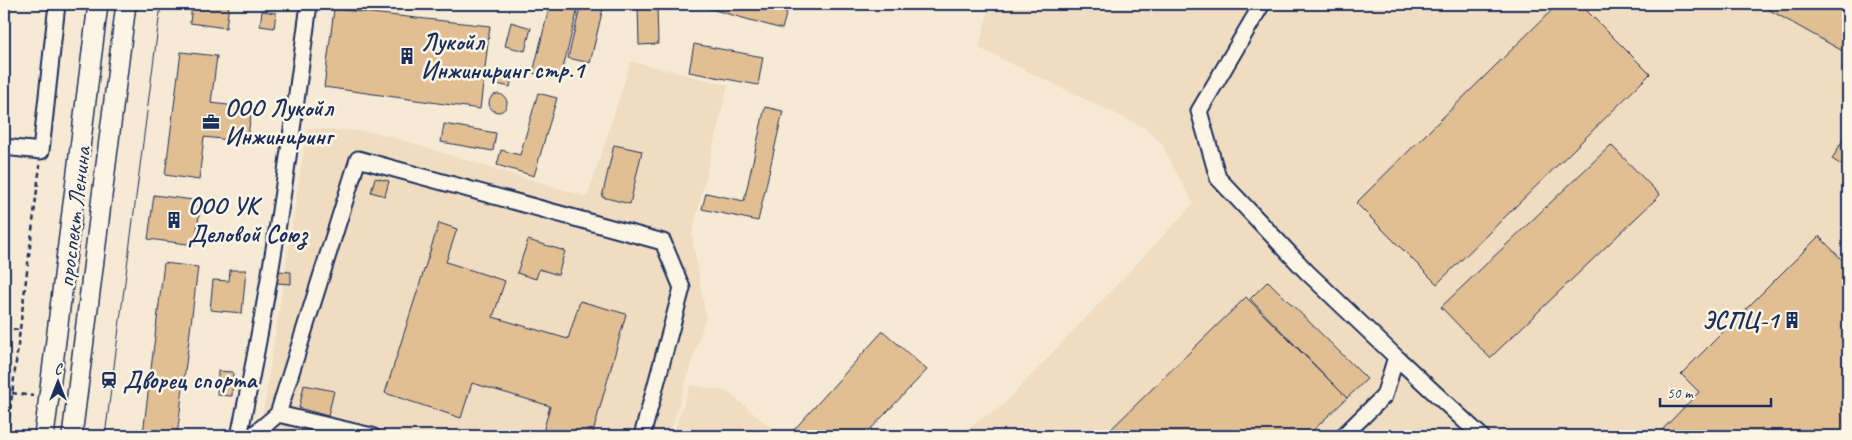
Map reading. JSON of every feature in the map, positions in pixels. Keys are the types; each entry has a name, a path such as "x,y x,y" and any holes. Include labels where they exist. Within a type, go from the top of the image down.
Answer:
{"main road":[{"name":"проспект Ленина","path":"44,436 98,4"},
{"name":"проспект Ленина","path":"72,436 126,4"}],"lane":[{"path":"4,147 41,151 57,4"},
{"path":"239,436 260,341 293,128 309,4"},
{"path":"1262,4 1199,111 1218,178 1307,272 1481,436"},
{"path":"252,436 278,414 358,159 663,242 682,288 642,436"},
{"path":"1343,436 1384,396 1396,357"},
{"path":"278,414 372,436"}],"path":[{"path":"7,436 41,151"},
{"path":"4,328 20,330"}],"shaded area":[{"path":"990,4 1848,4 1848,436 959,436 965,429 1002,406 1193,204 1161,143 1145,128 979,48"},
{"path":"631,61 728,85 692,234 706,317 669,436 287,436 261,425 307,128 376,132 587,197"},
{"path":"690,385 727,391 781,436 672,436"}],"building":[{"path":"192,4 229,4 226,28 190,23"},
{"path":"550,4 579,4 560,80 533,73"},
{"path":"581,4 604,4 590,63 568,58"},
{"path":"638,4 657,4 658,44 639,45"},
{"path":"693,4 789,4 782,29"},
{"path":"1558,4 1580,4 1650,74 1437,284 1356,203"},
{"path":"1766,4 1848,4 1848,54 1764,7"},
{"name":"Лукойл Инжиниринг стр.1","path":"334,9 490,26 480,109 324,87"},
{"path":"262,11 276,13 274,28 260,26"},
{"path":"511,22 531,28 525,51 505,46"},
{"path":"694,44 763,57 758,85 689,72"},
{"name":"ООО Лукойл Инжиниринг","path":"181,52 217,56 211,103 252,108 247,142 204,137 199,180 165,175"},
{"path":"500,70 513,73 510,87 497,84"},
{"path":"538,93 557,98 534,176 497,165 501,150 520,155"},
{"path":"498,94 506,99 507,103 502,111 498,112 490,107 489,103 494,95"},
{"path":"765,107 783,111 758,221 702,209 706,193 744,201"},
{"path":"444,124 496,133 493,151 441,142"},
{"path":"1844,138 1848,140 1848,169 1832,159"},
{"path":"614,145 642,151 630,204 602,197"},
{"path":"1611,145 1660,195 1490,358 1441,307"},
{"path":"375,178 389,181 385,196 371,192"},
{"name":"ООО УК Деловой Союз","path":"154,195 201,201 195,245 148,239"},
{"path":"439,223 457,229 446,262 505,281 493,317 568,339 580,301 626,314 592,436 542,436 550,406 472,383 461,418 385,393"},
{"name":"ЭСПЦ-1","path":"1819,236 1848,266 1848,436 1663,436 1659,433 1699,392 1681,374"},
{"path":"528,240 565,251 558,275 539,269 536,279 517,273"},
{"path":"164,263 198,267 177,436 143,434"},
{"path":"230,270 246,270 242,313 210,310 213,280 229,281"},
{"path":"277,271 291,272 291,284 277,283"},
{"path":"1268,281 1367,379 1347,398 1250,299"},
{"path":"1246,297 1347,398 1307,436 1104,436"},
{"path":"883,331 927,370 864,436 795,436 791,433"},
{"path":"218,371 233,372 232,396 217,395"},
{"path":"304,385 334,391 328,416 299,408"}],"tram line":[{"path":"105,436 161,4"}],"place":[{"name":"Лукойл Инжиниринг стр.1","path":"407,56"},
{"name":"ООО Лукойл Инжиниринг","path":"211,122"},
{"name":"ООО УК Деловой Союз","path":"174,220"},
{"name":"ЭСПЦ-1","path":"1792,320"},
{"name":"Дворец спорта","path":"109,380"}]}
